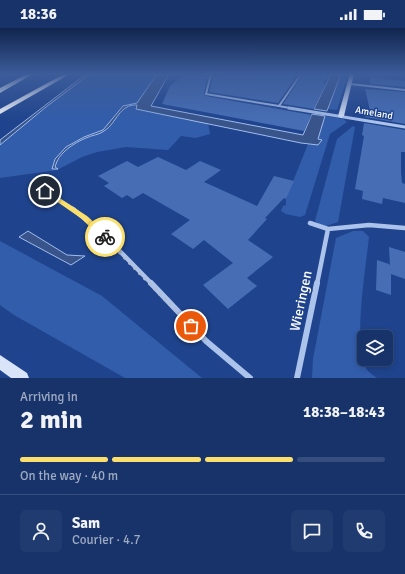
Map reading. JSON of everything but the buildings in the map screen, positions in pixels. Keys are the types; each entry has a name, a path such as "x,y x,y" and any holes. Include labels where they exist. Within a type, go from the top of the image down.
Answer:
{"highway":[{"path":"0,112 31,90"},
{"path":"0,112 38,90"}],"street":[{"name":"Ameland","path":"207,90 206,94 405,127"},
{"path":"279,106 290,90"},
{"path":"341,116 348,90"},
{"path":"35,185 55,197 84,218 107,238 180,316 234,367 250,378"},
{"path":"310,223 328,229 369,225 405,228"},
{"name":"Wieringen","path":"297,378 328,229"},
{"path":"0,362 22,378"}],"shaded area":[{"path":"65,90 68,90 0,145 0,140"},
{"path":"68,90 146,90 137,103 123,106 103,130 84,137 66,147 52,169 57,168 55,167 56,163 68,147 85,138 104,131 125,106 135,105 136,109 208,123 210,134 196,138 181,136 168,150 126,147 97,152 82,157 57,170 0,178 0,145"},
{"path":"146,90 160,90 151,106 303,135 312,114 325,116 318,139 322,140 318,145 301,143 136,109 137,105 126,108 122,111 104,131 81,140 67,149 59,157 55,167 58,169 52,169 55,159 66,147 84,137 103,130 123,106 137,103"},
{"path":"323,90 335,90 327,111 314,109"},
{"path":"335,90 343,90 337,110 328,109"},
{"path":"325,116 343,119 347,122 330,134 305,215 300,217 286,214 281,211 283,206 286,205 286,199 308,144 318,145 321,140 318,139"},
{"path":"353,126 355,127 338,222 323,227 315,221 337,139"},
{"path":"28,231 67,255 85,256 71,265 19,237"},
{"path":"353,231 363,231 369,237 361,306 360,330 357,330 357,366 366,366 367,370 377,378 312,378 313,359 336,238"},
{"path":"0,241 102,296 202,378 125,378 14,315 0,305"}],"way so far":[{"path":"105,237 191,326"}],"route":[{"path":"45,191 84,218 105,237"}]}
